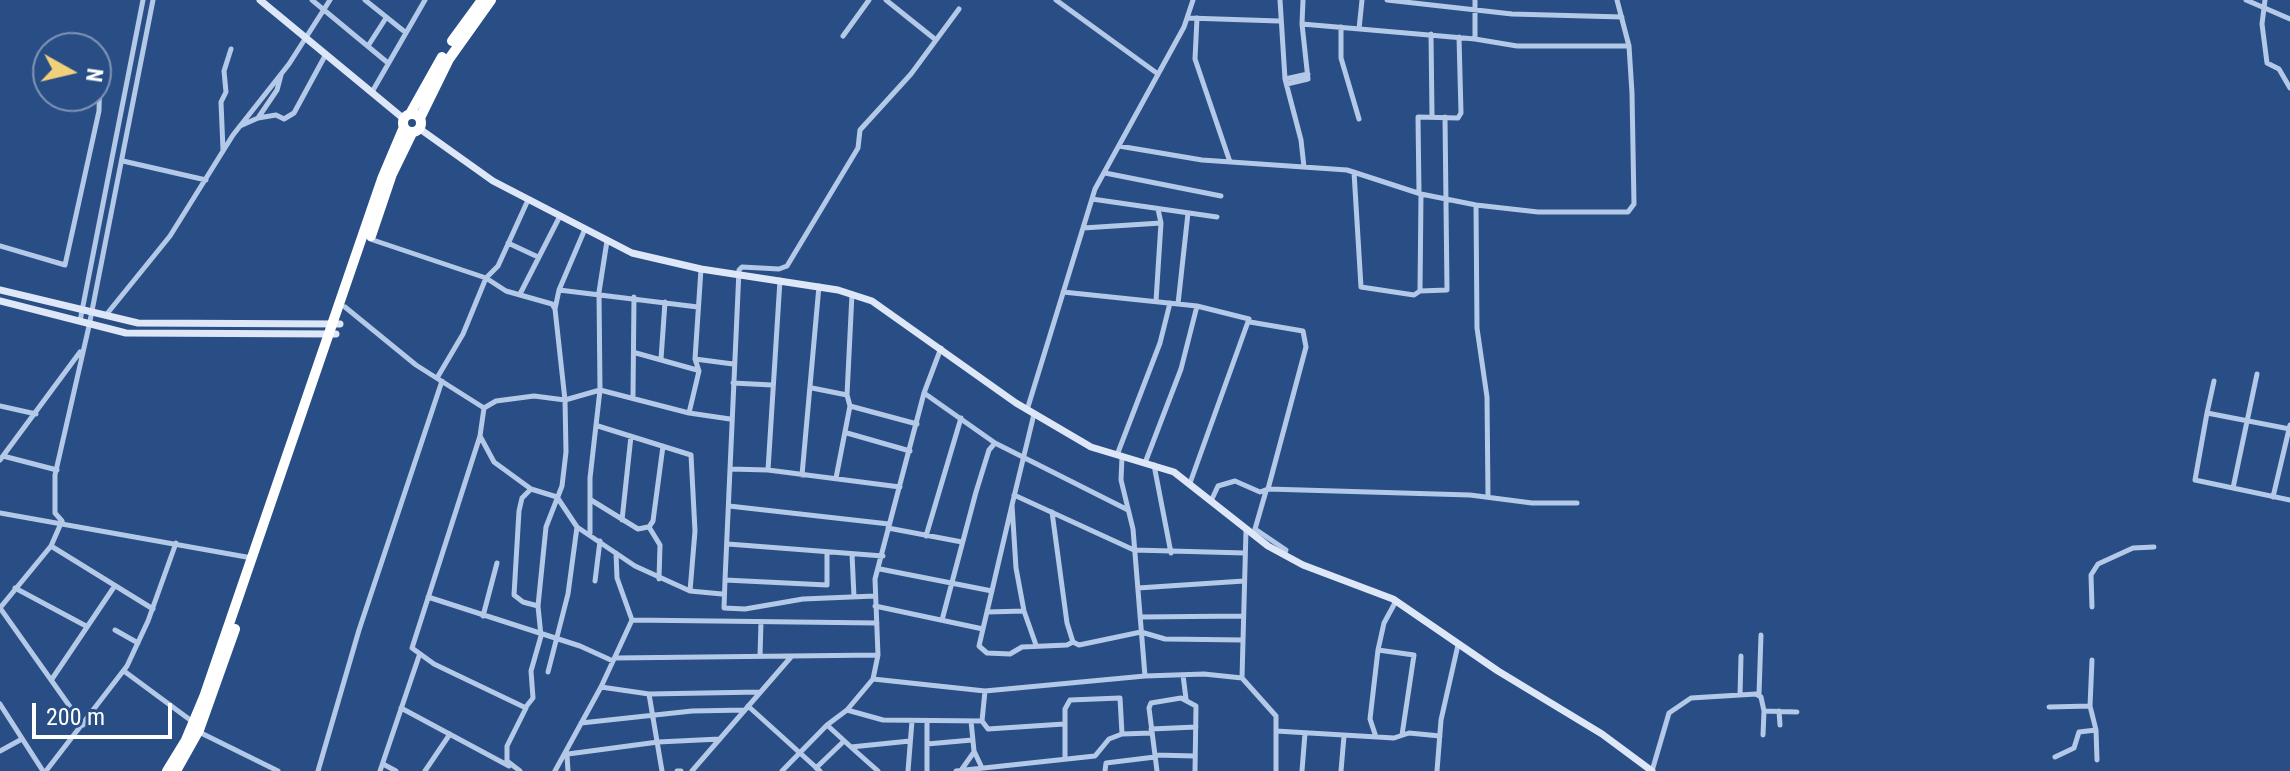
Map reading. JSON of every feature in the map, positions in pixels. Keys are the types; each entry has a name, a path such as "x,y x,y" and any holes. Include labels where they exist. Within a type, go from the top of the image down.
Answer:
{"highway":[{"path":"176,771 196,727 335,329 412,123 442,57 482,0"},
{"path":"167,771 196,727 253,558 412,123 449,59 491,0"}],"street":[{"path":"80,323 143,0"},
{"path":"62,521 55,513 57,470 123,161 153,0"},
{"path":"260,0 372,92 481,174 641,256 701,269 819,286 872,301 1030,412 1091,447 1149,464 1190,483 1246,530 1284,555 1396,601 1458,645 1602,734 1652,771 1670,711 1693,697 1759,694"},
{"path":"312,0 388,63"},
{"path":"104,318 170,236 223,151 307,38 330,0"},
{"path":"365,0 405,32"},
{"path":"843,36 869,0"},
{"path":"886,0 936,40"},
{"path":"1056,0 1158,74"},
{"path":"1073,642 1067,645 1022,647 1010,654 987,653 977,642 983,629 1024,456 1030,412 1092,199 1188,18 1193,0"},
{"path":"1280,0 1279,21 1286,82 1301,140 1304,167"},
{"path":"1286,82 1308,74 1302,24 1303,0"},
{"path":"1359,29 1362,0"},
{"path":"1387,0 1475,11 1622,17"},
{"path":"1475,0 1475,39"},
{"path":"1119,146 1230,162 1354,172 1420,193 1476,205 1538,212 1628,212 1633,208 1629,46 1617,0"},
{"path":"2246,0 2290,19"},
{"path":"2265,0 2262,24 2267,63 2279,69 2290,88"},
{"path":"372,92 422,1"},
{"path":"875,596 803,599 745,609 724,608 722,594 728,544 730,419 739,275 742,267 779,269 787,266 858,148 860,130 911,74 959,9"},
{"path":"368,46 386,18"},
{"path":"1188,18 1279,21"},
{"path":"1197,18 1195,59 1230,162"},
{"path":"1302,24 1431,34 1517,46 1629,46"},
{"path":"1341,27 1341,58 1359,119"},
{"path":"1431,34 1432,115"},
{"path":"1420,291 1417,119 1420,115 1458,118 1461,113 1459,37"},
{"path":"223,151 221,102 226,92 224,71 231,49"},
{"path":"240,126 258,118 276,115 284,119 294,113 326,54"},
{"path":"258,118 277,90 281,74"},
{"path":"0,246 65,265 99,112"},
{"path":"1354,172 1361,287 1414,295 1420,291 1448,288 1445,117"},
{"path":"123,161 206,180"},
{"path":"1104,173 1221,196"},
{"path":"1092,199 1217,217"},
{"path":"318,771 359,630 439,380 463,334 486,278 498,266 528,200"},
{"path":"1476,205 1477,328 1487,397 1488,496"},
{"path":"1156,301 1161,223 1158,209"},
{"path":"1178,304 1188,213"},
{"path":"520,294 560,216"},
{"path":"1083,228 1161,223"},
{"path":"510,767 507,746 533,698 531,671 541,636 538,606 546,527 557,497 566,452 565,400 555,309 559,290 585,229"},
{"path":"370,239 486,278 506,291 552,304 555,309"},
{"path":"590,533 600,390 599,292 607,240"},
{"path":"508,243 538,257"},
{"path":"689,413 699,371 695,359 701,269"},
{"path":"768,470 780,280"},
{"path":"802,475 819,286"},
{"path":"0,290 104,318 153,324 335,329"},
{"path":"559,290 599,292 698,307"},
{"path":"1063,292 1197,306 1250,322 1303,331 1306,347 1255,529 1286,550 1284,555"},
{"path":"836,478 850,406 847,395 852,293"},
{"path":"633,396 636,353 634,297"},
{"path":"0,301 126,333 335,329"},
{"path":"661,359 665,302"},
{"path":"1145,676 1134,550 1119,456 1160,343 1170,303"},
{"path":"1171,553 1149,464 1181,369 1197,306"},
{"path":"345,307 439,380 484,408 515,398 565,400 600,390 633,396 689,413 730,419"},
{"path":"1190,483 1250,322"},
{"path":"57,470 1,458 84,347"},
{"path":"782,771 827,725 847,710 873,679 878,655 875,596 880,569 924,393 941,348"},
{"path":"636,353 699,371"},
{"path":"695,359 733,364"},
{"path":"2233,488 2257,374"},
{"path":"2214,381 2195,480 2290,500"},
{"path":"733,383 772,385"},
{"path":"812,388 847,395"},
{"path":"924,393 995,443 1128,510"},
{"path":"0,406 36,414"},
{"path":"850,406 917,424"},
{"path":"484,408 480,436 413,637 412,648 419,656 525,708"},
{"path":"2207,413 2290,427 2273,497"},
{"path":"926,536 961,418"},
{"path":"598,426 686,452 693,464 695,531 690,591"},
{"path":"847,433 910,451"},
{"path":"480,436 494,462 531,489 557,497 577,527 659,579 690,591 722,594"},
{"path":"622,520 631,436"},
{"path":"942,620 989,450 995,443"},
{"path":"590,500 638,529 649,527 653,521 663,446"},
{"path":"730,469 768,470 900,487"},
{"path":"1211,502 1218,486 1232,482 1260,492 1267,489 1488,496 1532,503 1577,503"},
{"path":"531,489 522,498 519,511 514,595 523,602 538,606"},
{"path":"1014,495 1134,550 1245,553"},
{"path":"1012,505 1013,547 1024,611 1036,645"},
{"path":"729,506 889,526 962,542"},
{"path":"1052,512 1067,623 1073,642 1079,645 1141,632 1165,639 1243,640"},
{"path":"1,514 62,521 253,558"},
{"path":"62,521 51,546 0,608 83,725"},
{"path":"548,672 568,594 577,527"},
{"path":"649,527 660,545 659,579"},
{"path":"1246,530 1242,678 1276,716 1276,771"},
{"path":"595,581 600,541"},
{"path":"0,704 44,771 124,671 153,609 176,543"},
{"path":"728,544 883,556"},
{"path":"51,546 153,609"},
{"path":"2092,607 2091,575 2098,564 2133,548 2154,547"},
{"path":"555,771 567,754 632,620 617,578 616,552"},
{"path":"725,580 827,585 827,553"},
{"path":"852,554 854,597"},
{"path":"483,616 497,563"},
{"path":"880,569 992,591"},
{"path":"1138,588 1244,581"},
{"path":"51,679 114,587"},
{"path":"15,588 86,626"},
{"path":"428,597 614,660 878,655"},
{"path":"1376,737 1370,719 1378,650 1384,623 1396,601"},
{"path":"875,606 983,629"},
{"path":"987,612 1024,611"},
{"path":"1140,617 1243,616"},
{"path":"632,620 877,623"},
{"path":"760,656 761,622"},
{"path":"115,630 138,643"},
{"path":"1761,635 1759,694 1764,711 1763,735"},
{"path":"1437,771 1440,736 1458,645"},
{"path":"1378,650 1414,655 1402,735"},
{"path":"396,771 381,768 419,656"},
{"path":"692,771 792,656"},
{"path":"1740,695 1741,656"},
{"path":"2092,660 2090,706 2096,730 2097,760"},
{"path":"124,671 196,727 269,769 278,771"},
{"path":"1183,675 1186,699"},
{"path":"873,679 985,691 1145,676 1242,678"},
{"path":"601,687 649,694 760,692"},
{"path":"985,691 982,721 988,729 1064,724"},
{"path":"649,694 662,770 650,771"},
{"path":"1065,760 1064,724 1066,704 1070,700 1120,698 1122,734"},
{"path":"1157,771 1151,703 1186,699 1196,706 1195,771"},
{"path":"2049,707 2090,706"},
{"path":"401,708 520,771"},
{"path":"580,723 747,708 818,769 844,741"},
{"path":"847,710 868,718 927,722 982,721"},
{"path":"1764,711 1797,712"},
{"path":"1779,711 1780,725"},
{"path":"908,771 912,721"},
{"path":"971,721 974,751 982,768"},
{"path":"927,722 927,771"},
{"path":"827,725 878,771"},
{"path":"958,771 1095,756 1107,741 1122,734 1196,727"},
{"path":"2055,757 2074,748 2079,732 2096,730"},
{"path":"1276,731 1376,737 1440,736"},
{"path":"1302,771 1305,733"},
{"path":"425,771 450,734"},
{"path":"1341,771 1344,736"},
{"path":"0,751 22,739"},
{"path":"567,754 658,742 720,739"},
{"path":"927,744 972,740"},
{"path":"851,747 910,741"},
{"path":"958,771 974,751"},
{"path":"567,754 568,771"},
{"path":"1105,771 1106,763 1155,756 1195,756"}]}
